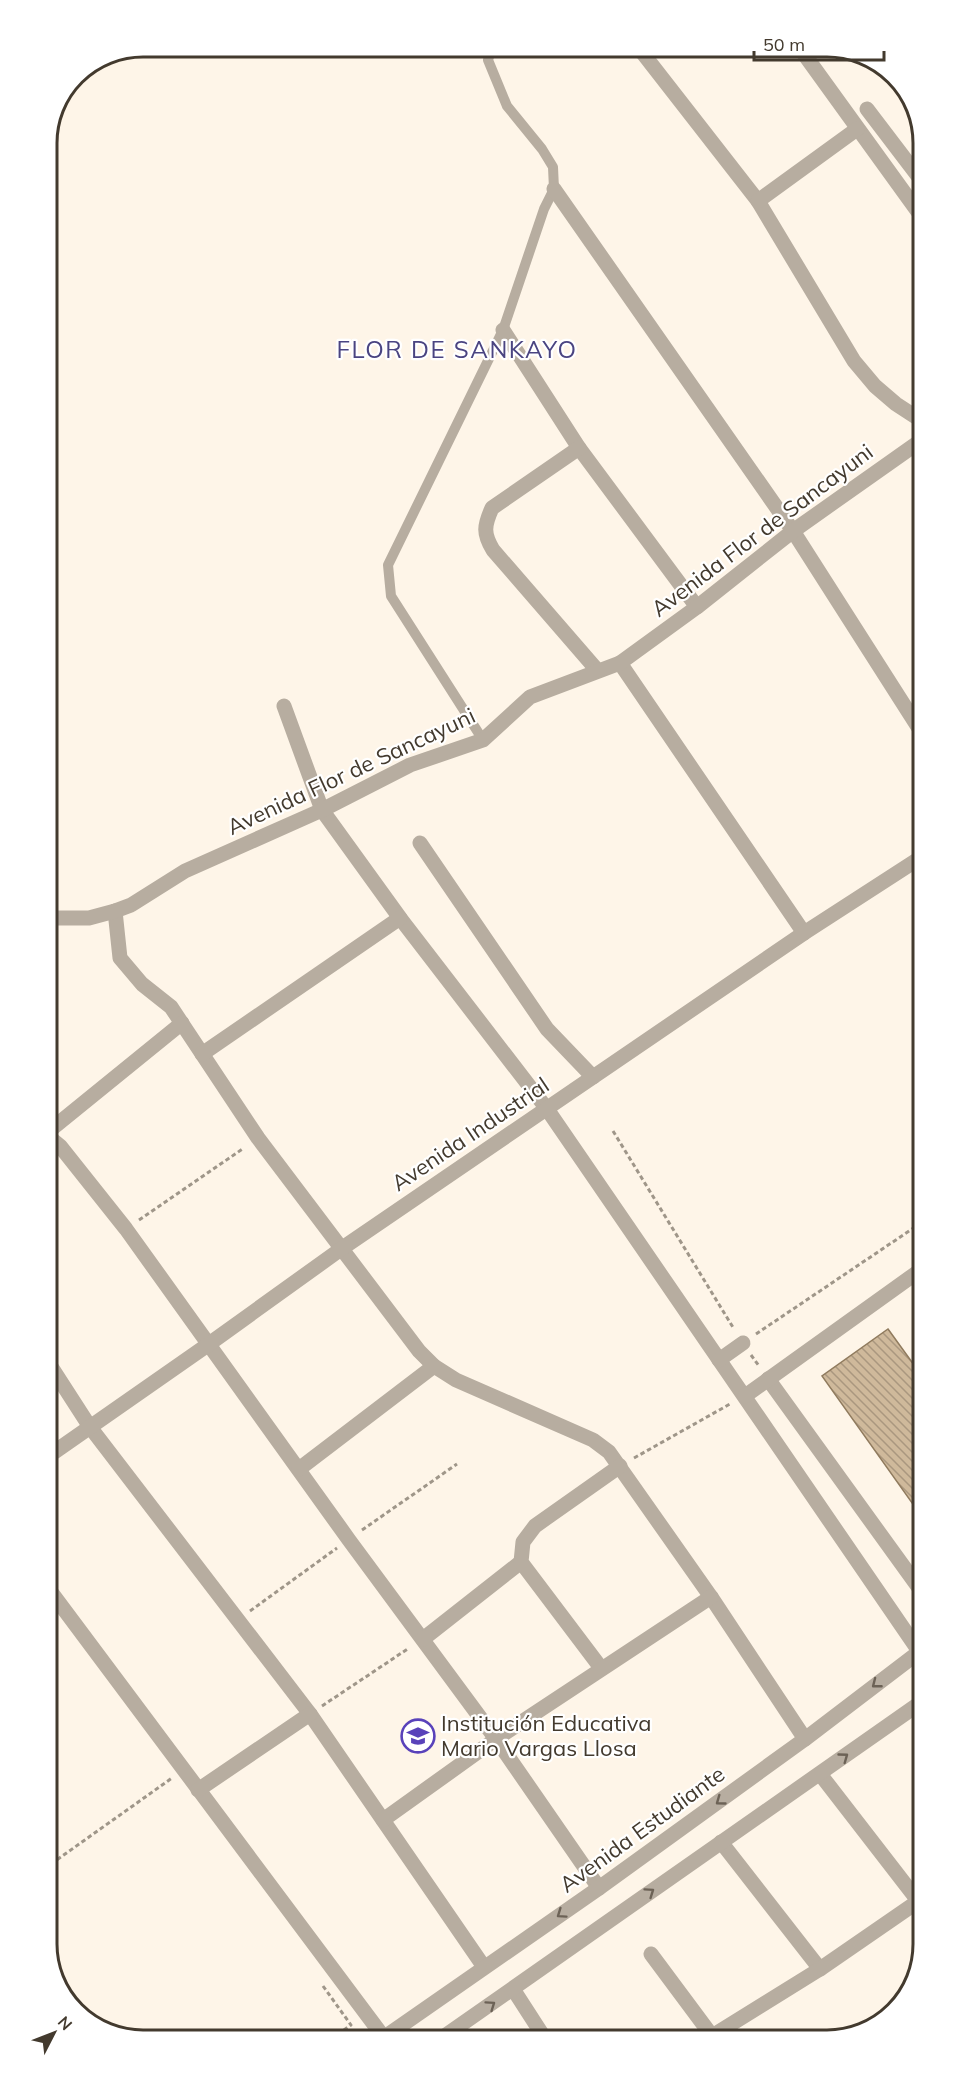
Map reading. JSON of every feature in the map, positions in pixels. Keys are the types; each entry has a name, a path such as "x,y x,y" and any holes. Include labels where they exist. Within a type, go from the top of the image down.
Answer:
{"street":[{"path":"646,57 758,201 854,361 874,386 913,415"},
{"path":"806,57 913,205"},
{"path":"867,109 913,169"},
{"path":"758,201 857,129"},
{"path":"554,189 793,531 913,719"},
{"path":"503,330 579,448 697,607"},
{"path":"579,448 492,508 486,523 486,537 493,550 597,670"},
{"name":"Avenida Flor de Sancayuni","path":"57,918 88,918 131,905 185,871 322,810 410,765 483,740 530,697 620,663 697,607 793,531 913,448"},
{"path":"620,663 804,933"},
{"path":"284,706 322,810 400,918 547,1109 913,1640"},
{"path":"420,843 547,1029 593,1077"},
{"name":"Avenida Industrial","path":"57,1450 341,1249 804,933 913,863"},
{"path":"115,911 120,958 142,984 171,1007 258,1138 419,1351 456,1380 592,1440 609,1452 711,1597 805,1739"},
{"path":"202,1054 400,918"},
{"path":"57,1125 182,1023"},
{"path":"57,1144 126,1229 496,1739 599,1888"},
{"path":"745,1396 913,1275"},
{"path":"719,1360 743,1343"},
{"path":"299,1469 434,1365"},
{"path":"57,1376 90,1426 310,1714 484,1967"},
{"path":"768,1379 913,1580"},
{"path":"601,1668 521,1562 523,1542 535,1526 620,1466"},
{"path":"423,1639 521,1562"},
{"path":"383,1820 496,1739 711,1597"},
{"path":"57,1600 378,2030"},
{"name":"Avenida Estudiante","path":"395,2030 599,1888 913,1658"},
{"path":"454,2030 913,1708"},
{"path":"198,1790 310,1714"},
{"path":"820,1774 913,1890"},
{"path":"721,1842 820,1970"},
{"path":"722,2030 820,1970 913,1906"},
{"path":"651,1954 708,2030"},
{"path":"513,1989 539,2030"}],"lane":[{"path":"483,740 391,596 387,565 503,330 544,209 554,189 553,167 542,149 507,106 488,60 489,57"}],"path":[{"path":"612,1131 743,1343 768,1379"},
{"path":"126,1229 258,1138"},
{"path":"743,1343 913,1228"},
{"path":"620,1466 745,1396"},
{"path":"310,1714 423,1639"},
{"path":"57,1860 172,1778"}],"building":[{"path":"888,1329 913,1364 913,1504 822,1376"}],"place":[{"name":"Institución Educativa Mario Vargas Llosa","path":"418,1736"}],"district":[{"name":"FLOR DE SANKAYO","path":"457,350"}]}
